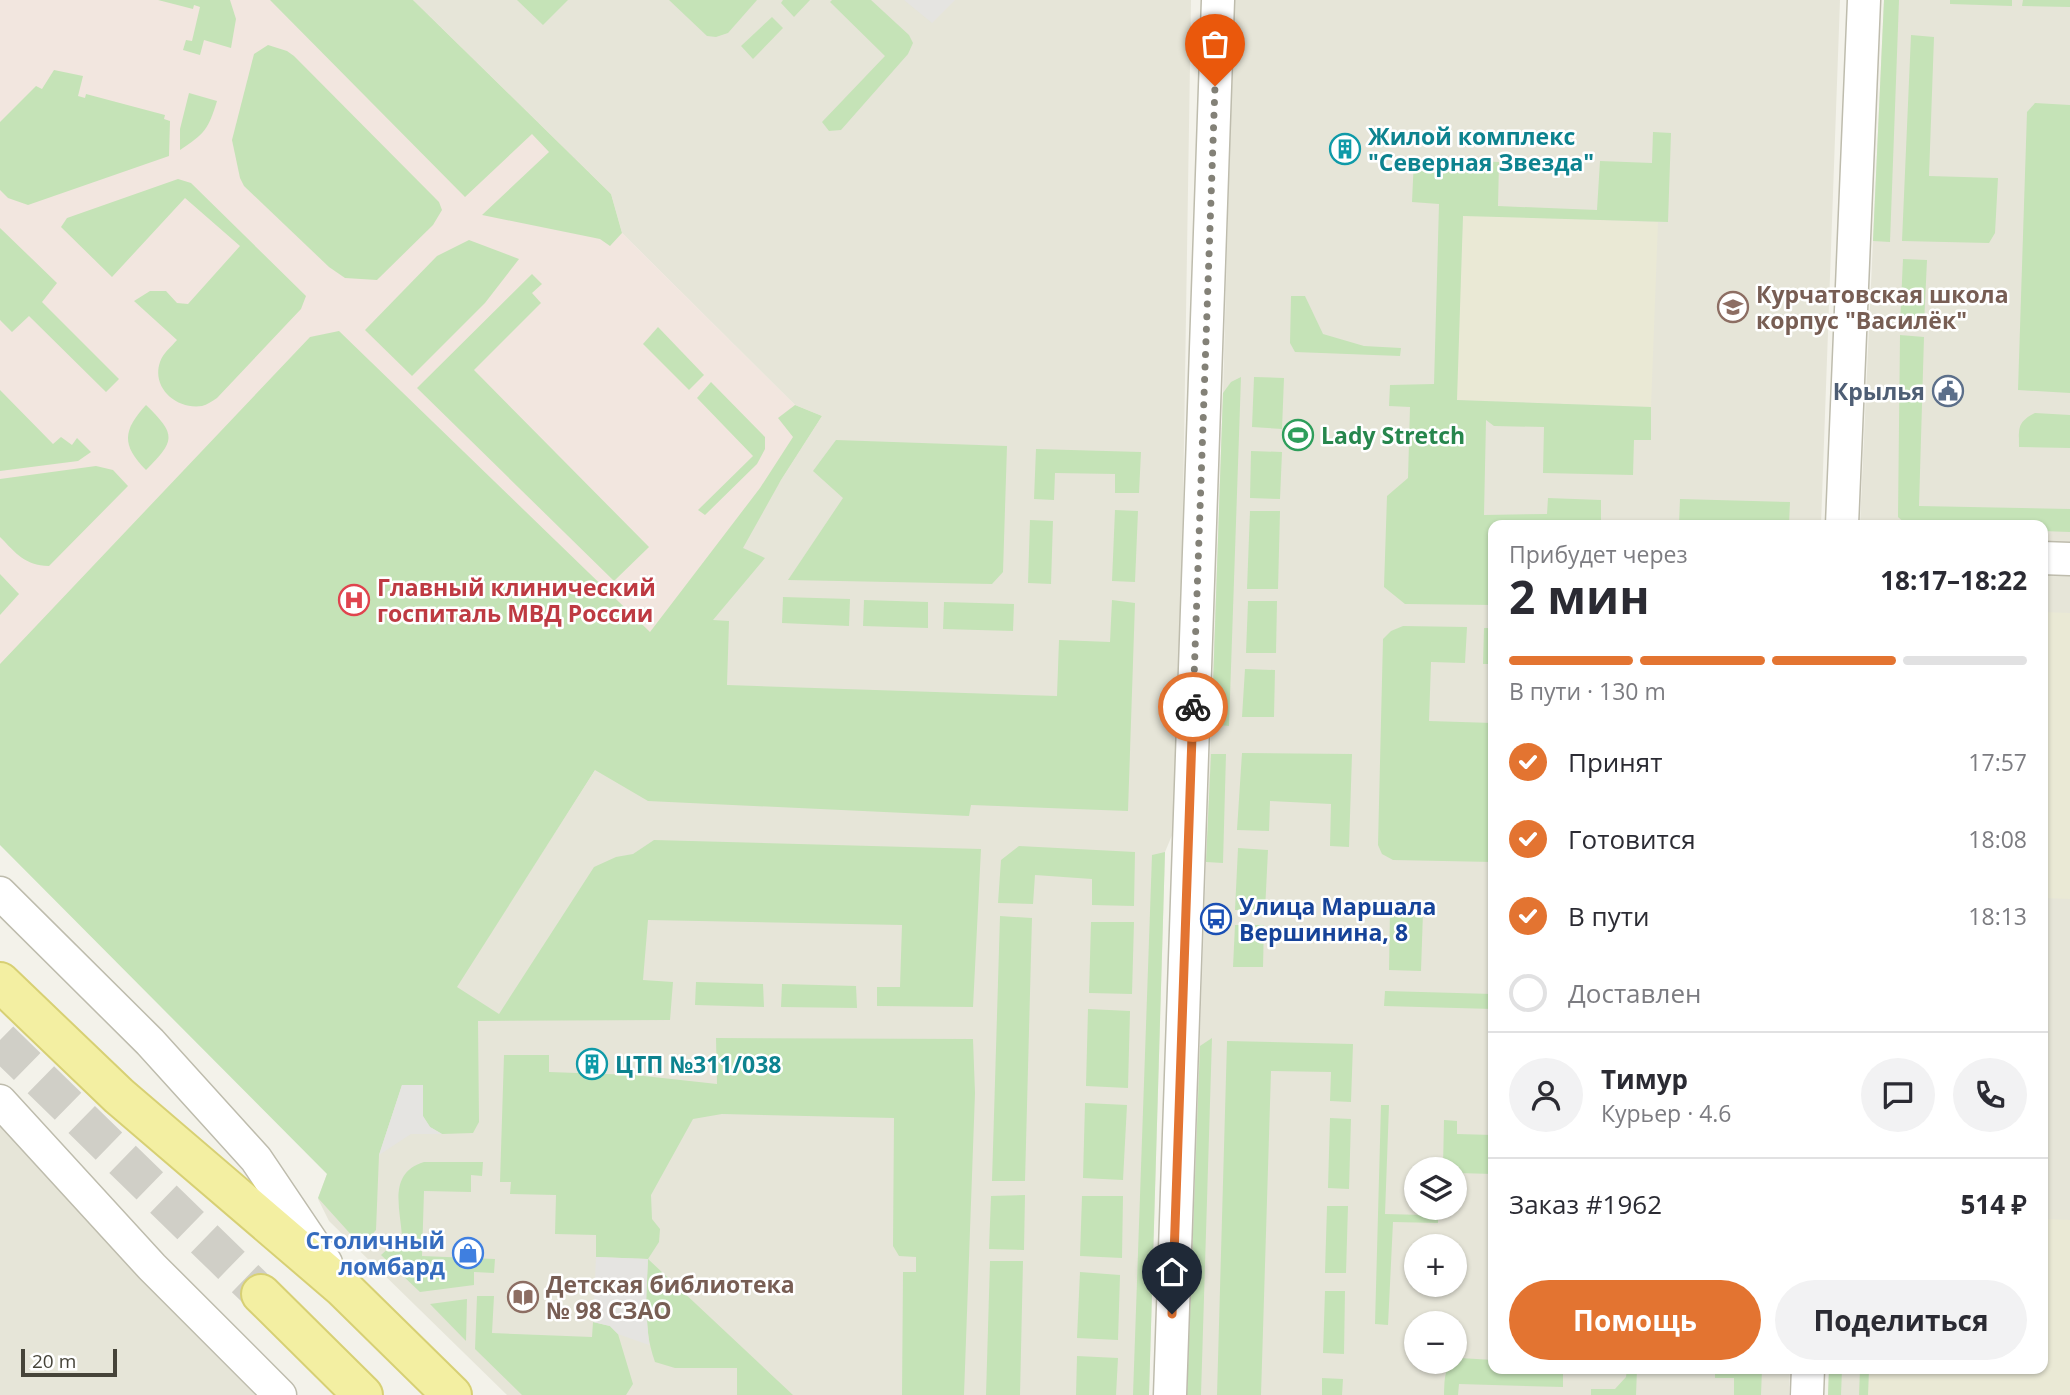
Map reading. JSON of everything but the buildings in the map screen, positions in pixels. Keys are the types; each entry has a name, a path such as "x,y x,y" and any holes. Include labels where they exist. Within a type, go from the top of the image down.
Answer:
{"main road":[{"path":"0,982 119,1096 342,1287 452,1395"},
{"path":"261,1294 363,1395"}],"street":[{"path":"1170,1395 1218,0"},
{"path":"1842,520 1864,0"},
{"path":"2048,558 2070,559"},
{"path":"0,893 150,1042 257,1159 342,1287"},
{"path":"0,1101 152,1267 281,1395"},
{"path":"1807,1395 1808,1374"}],"shaded area":[{"name":"Главный клинический госпиталь МВД России","path":"0,0 413,0 611,194 622,233 795,405 822,416 456,987 0,845"},
{"path":"413,0 1191,0 1178,821 1165,852 1149,1395 507,1395 329,1221 318,1199 327,1174 456,987 822,416 795,405 622,233 611,194"},
{"path":"904,0 955,0 932,23"},
{"path":"1234,0 1840,0 1821,520 1488,520 1488,1374 1790,1374 1789,1395 1187,1395 1223,393"},
{"path":"1884,0 2070,0 2070,1395 1828,1395 1829,1374 2048,1374 2048,520 1860,520"},
{"path":"1463,215 1658,222 1651,407 1456,400"},
{"path":"2048,612 2070,613 2070,899 2048,898"},
{"path":"402,1085 423,1085 423,1116 430,1127 442,1134 411,1134 379,1155"},
{"path":"0,1120 263,1395 0,1395"},
{"path":"2048,1219 2070,1220 2070,1395 1868,1395 1869,1374 2048,1374"},
{"path":"596,1257 648,1259 646,1306 649,1345 618,1334 610,1326 593,1322"}],"green space":[{"path":"158,0 230,0 236,19 231,48 204,40 200,55 183,50 186,40 192,41 200,7 194,5 193,9"},
{"path":"270,0 413,0 611,194 622,233 610,246 600,239 482,215 549,152 532,134 465,197"},
{"path":"517,0 568,0 543,25"},
{"path":"669,0 757,0 728,33 716,37 707,36"},
{"path":"783,0 810,0 794,17 781,3"},
{"path":"871,0 909,35 913,43 908,54 841,130 829,131 822,122 885,56 830,2"},
{"path":"1884,0 1899,0 1890,242 1873,241"},
{"path":"1950,0 2012,0 2012,6 1950,4"},
{"path":"2023,0 2070,0 2070,7 2022,6"},
{"path":"772,17 783,28 753,59 741,46"},
{"path":"1911,35 1934,37 1929,176 1998,178 1995,233 1989,243 1902,241"},
{"path":"268,45 294,56 439,202 442,210 433,225 377,280 345,278 329,267 244,186 240,178 232,140 254,54"},
{"path":"54,70 83,76 78,96 85,98 86,94 165,115 164,119 170,121 169,156 28,205 8,198 0,190 0,122 36,86 42,89"},
{"path":"189,93 217,101 204,130 180,150 180,129"},
{"path":"2035,103 2070,105 2070,393 2018,390 2027,112"},
{"path":"1653,132 1671,133 1668,222 1463,216 1457,400 1651,407 1651,440 1634,440 1633,475 1543,473 1544,427 1494,426 1486,420 1484,515 1547,514 1548,498 1601,500 1601,520 1488,520 1488,605 1405,604 1384,587 1387,496 1408,478 1410,407 1389,406 1390,385 1434,384 1439,204 1412,202 1414,159 1499,162 1498,206 1597,210 1600,161 1652,163"},
{"path":"178,179 191,183 306,296 301,309 217,398 202,406 175,401 163,388 158,372 160,362 177,340 134,301 150,291 166,291 177,303 188,304 240,246 185,198 112,277 61,227 67,218"},
{"path":"0,228 57,283 42,302 119,379 106,392 29,316 12,332 0,320"},
{"path":"469,240 519,259 485,303 412,376 365,330 437,256"},
{"path":"1903,259 1927,260 1924,325 1900,324"},
{"path":"532,274 542,284 532,293 541,303 474,370 649,547 614,581 417,388"},
{"path":"1291,296 1305,296 1323,334 1364,346 1401,348 1400,356 1295,352 1290,343"},
{"path":"658,327 704,375 689,390 643,344"},
{"path":"339,331 650,632 760,488 793,437 778,418 795,405 822,416 781,480 743,548 765,558 713,620 729,621 727,685 1057,696 1059,640 1110,642 1112,600 1135,603 1128,811 971,805 969,816 648,801 595,770 457,987 499,1014 594,867 616,857 633,854 654,840 981,849 973,1007 877,1006 877,987 900,987 902,925 648,920 643,980 673,982 670,1020 478,1021 479,1122 473,1133 442,1134 430,1127 402,1085 379,1155 376,1230 365,1242 355,1239 318,1198 327,1174 0,845 0,664 310,337"},
{"path":"1900,335 1924,337 1919,506 2070,509 2070,532 2048,531 2048,520 1901,520 1898,517"},
{"path":"1241,377 1229,726 1219,725 1212,714 1223,393 1231,382"},
{"path":"1254,377 1284,378 1282,429 1252,427"},
{"path":"711,382 765,437 765,449 757,464 705,515 698,510 753,456 697,398"},
{"path":"0,390 53,444 61,437 72,445 77,438 91,452 78,461 0,471"},
{"path":"146,405 163,424 168,438 163,452 146,470 132,453 128,438 133,422"},
{"path":"2035,413 2070,415 2070,448 2019,447 2020,426"},
{"path":"836,440 1007,446 1003,572 992,584 788,580 843,498 813,471"},
{"path":"1036,449 1141,452 1139,493 1115,493 1115,474 1055,473 1054,500 1034,499"},
{"path":"1251,451 1282,452 1280,499 1250,498"},
{"path":"96,466 113,470 128,486 49,566 27,561 0,537 0,479"},
{"path":"1680,499 1790,502 1789,520 1679,520"},
{"path":"1115,510 1138,511 1135,582 1112,581"},
{"path":"1250,511 1280,511 1278,589 1247,589"},
{"path":"1030,520 1053,521 1051,584 1028,583"},
{"path":"0,574 19,594 0,615"},
{"path":"783,597 850,599 849,626 782,623"},
{"path":"864,600 928,602 928,628 863,626"},
{"path":"1248,601 1277,601 1276,653 1246,653"},
{"path":"944,602 1014,604 1013,631 943,629"},
{"path":"1403,626 1467,627 1465,663 1431,662 1429,721 1488,723 1488,862 1393,860 1382,854 1378,845 1383,639 1391,631"},
{"path":"1484,628 1488,628 1488,664 1483,664"},
{"path":"1245,669 1275,670 1274,717 1242,717"},
{"path":"1242,753 1352,754 1349,847 1330,846 1331,804 1270,801 1269,831 1237,830"},
{"path":"1211,754 1226,754 1223,863 1206,862"},
{"path":"1019,846 1135,852 1134,906 1092,905 1092,879 1035,875 1033,904 998,903 1001,860"},
{"path":"1238,848 1268,850 1265,911 1235,910"},
{"path":"1165,852 1149,1395 1133,1395 1152,855"},
{"path":"1390,911 1423,912 1421,971 1389,970"},
{"path":"1000,916 1032,918 1025,1181 992,1181"},
{"path":"1091,922 1134,922 1132,994 1089,993"},
{"path":"1235,925 1264,925 1263,967 1233,967"},
{"path":"696,982 763,984 764,1007 695,1005"},
{"path":"782,984 856,986 857,1008 781,1007"},
{"path":"1385,991 1488,994 1488,1009 1384,1006"},
{"path":"1088,1009 1130,1011 1128,1088 1086,1086"},
{"path":"716,1038 973,1039 975,1093 964,1395 902,1395 903,1272 916,1272 916,1257 899,1256 893,1246 894,1118 722,1114 693,1119 651,1195 652,1219 660,1229 659,1242 648,1259 596,1257 596,1235 555,1234 556,1195 510,1194 511,1182 500,1182 504,1055 549,1055 549,1072 635,1075 717,1084"},
{"path":"1212,1038 1201,1395 1187,1395 1200,1046"},
{"path":"1227,1041 1353,1044 1351,1102 1330,1101 1331,1072 1271,1071 1261,1395 1217,1395"},
{"path":"1085,1103 1127,1105 1123,1180 1083,1178"},
{"path":"1381,1105 1389,1105 1385,1214 1404,1214 1404,1220 1438,1220 1438,1223 1393,1222 1388,1325 1375,1324"},
{"path":"1330,1118 1351,1119 1349,1189 1328,1188"},
{"path":"1444,1120 1457,1121 1457,1134 1488,1135 1488,1174 1467,1173 1467,1157 1443,1157"},
{"path":"424,1162 483,1162 482,1176 471,1175 471,1192 424,1191 422,1256 495,1259 494,1273 474,1272 474,1285 420,1292 381,1255 402,1236 399,1192 405,1174"},
{"path":"1025,1195 1024,1250 989,1249 991,1196"},
{"path":"1082,1196 1123,1196 1122,1258 1080,1256"},
{"path":"1327,1206 1348,1206 1346,1273 1325,1273"},
{"path":"648,1259 793,1395 737,1395 737,1368 675,1368 655,1362 647,1324"},
{"path":"990,1261 1023,1261 1020,1395 986,1395"},
{"path":"1080,1272 1120,1275 1118,1340 1077,1338"},
{"path":"1325,1291 1345,1291 1344,1354 1323,1353"},
{"path":"477,1296 494,1296 492,1333 592,1337 593,1322 610,1326 618,1334 633,1384 626,1395 522,1395 475,1349"},
{"path":"467,1299 466,1341 430,1304"},
{"path":"1077,1356 1118,1358 1116,1395 1076,1395"},
{"path":"1467,1358 1488,1360 1488,1374 1563,1374 1563,1387 1459,1384 1458,1395 1444,1395 1446,1374 1467,1374"},
{"path":"1626,1374 1637,1374 1636,1395 1591,1395 1591,1389 1615,1389"},
{"path":"1715,1374 1762,1374 1761,1395 1734,1395 1734,1378 1715,1378"},
{"path":"1829,1374 1842,1374 1841,1395 1828,1395"},
{"path":"1860,1374 1869,1374 1868,1395 1859,1395"},
{"path":"1322,1378 1343,1379 1342,1395 1322,1395"}],"tunnel":[{"path":"0,1040 261,1294"}],"way so far":[{"path":"1193,707 1215,86"}],"place":[{"name":"Жилой комплекс \"Северная Звезда\"","path":"1345,149"},
{"name":"Курчатовская школа корпус \"Василёк\"","path":"1733,307"},
{"name":"Крылья","path":"1948,391"},
{"name":"Lady Stretch","path":"1298,435"},
{"name":"Главный клинический госпиталь МВД России","path":"354,600"},
{"name":"Улица Маршала Вершинина, 8","path":"1216,919"},
{"name":"ЦТП №311/038","path":"592,1064"},
{"name":"Столичный ломбард","path":"468,1253"},
{"name":"Детская библиотека № 98 СЗАО","path":"523,1297"}],"route":[{"path":"1172,1314 1193,707"}]}
